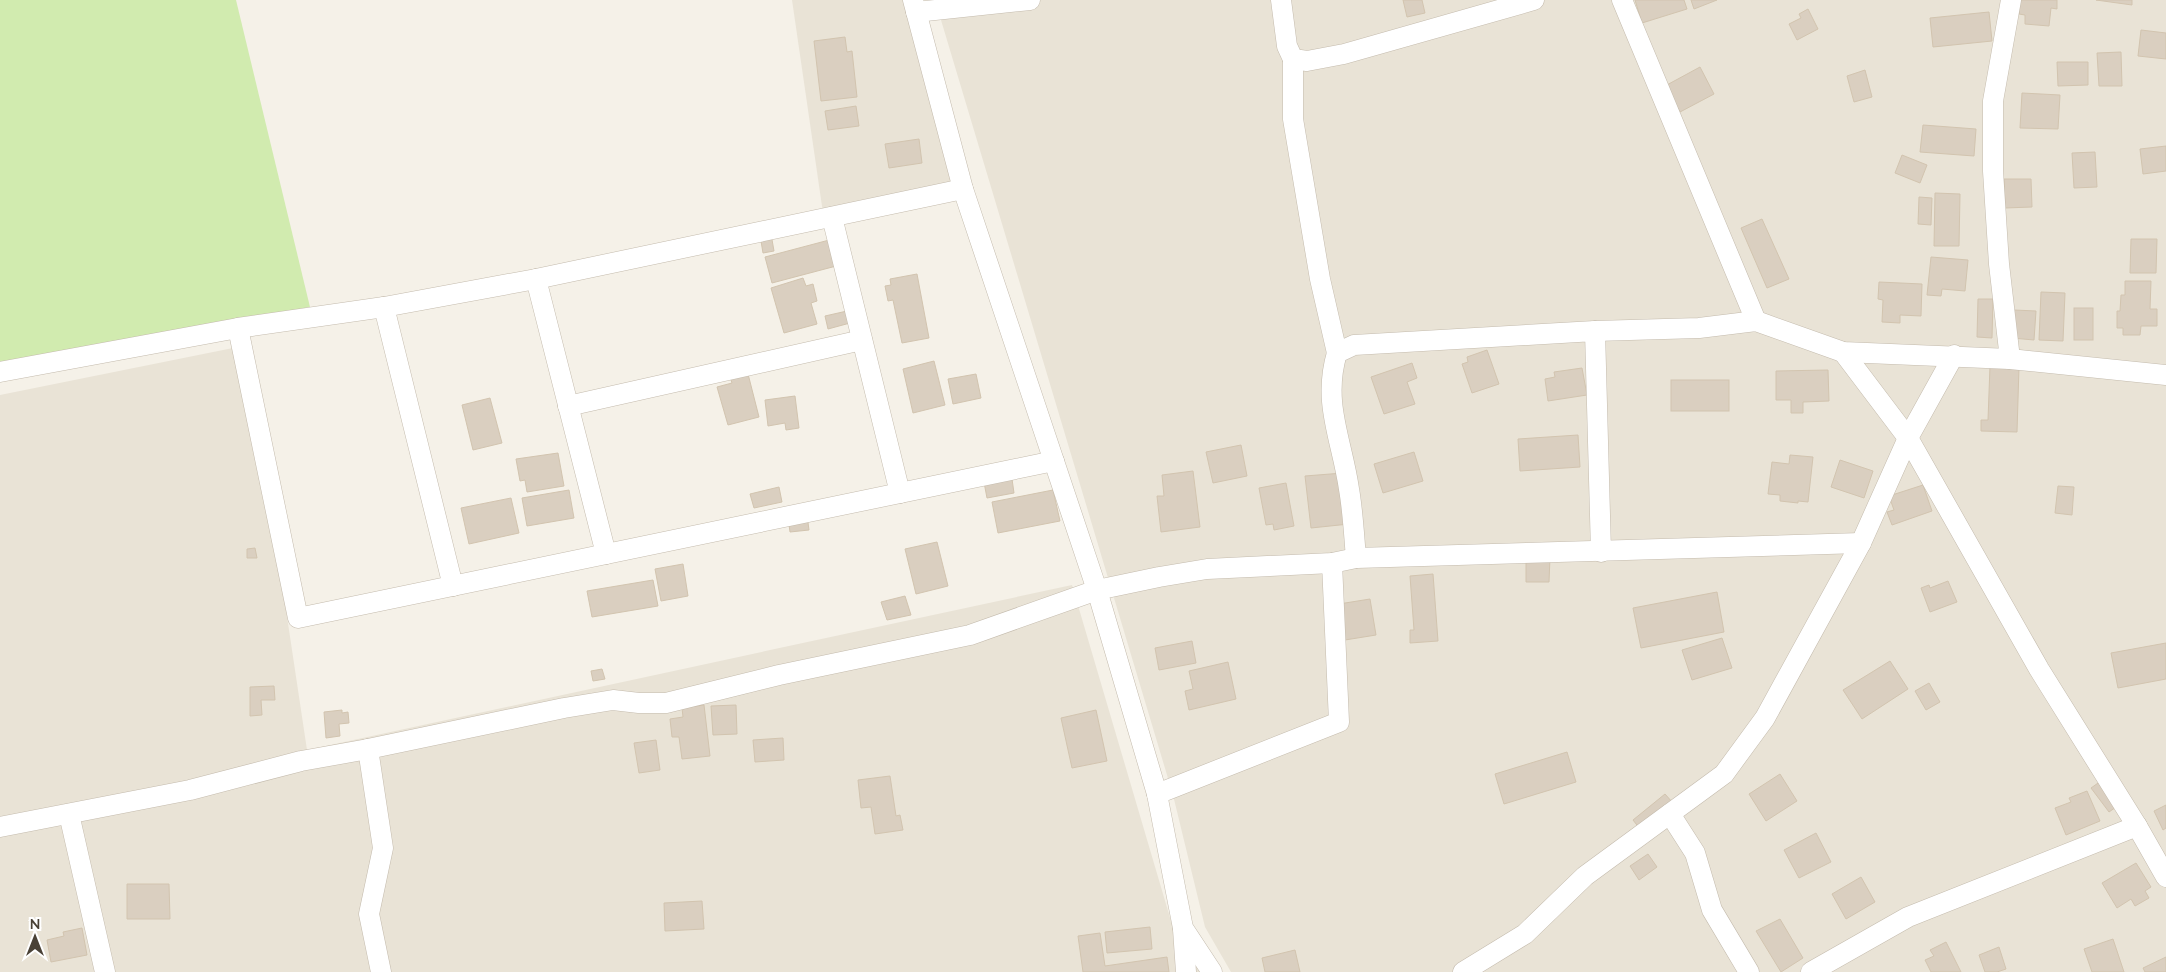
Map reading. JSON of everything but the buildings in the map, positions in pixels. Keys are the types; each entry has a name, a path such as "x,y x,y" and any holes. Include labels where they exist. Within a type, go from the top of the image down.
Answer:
{"street":[{"path":"1030,0 914,6 963,189 1097,590 1157,794 1183,928 1186,972"},
{"path":"1281,0 1287,46 1293,59 1293,118 1320,279 1337,353 1332,368 1330,396 1349,489 1356,558"},
{"path":"1293,59 1307,61 1352,52 1534,0"},
{"path":"1622,0 1756,321"},
{"path":"2010,0 1992,101 1992,171 1999,264 2010,359"},
{"path":"0,372 238,328 384,307 536,279 963,189"},
{"path":"832,217 900,493"},
{"path":"536,279 606,554"},
{"path":"384,307 453,586"},
{"path":"1337,353 1354,345 1595,330 1699,328 1756,321 1843,352 1954,355 2166,374"},
{"path":"238,328 298,618 1054,461"},
{"path":"1595,330 1601,552"},
{"path":"568,406 862,340"},
{"path":"1843,352 1908,438 2038,668 2137,826 2166,877"},
{"path":"1463,972 1525,934 1585,876 1724,774 1765,718 1861,543 1908,438 1954,355"},
{"path":"0,828 190,790 301,761 564,708 613,700 639,703 666,703 779,675 970,635 1097,590 1207,569 1332,562 1356,558 1861,543"},
{"path":"1157,794 1339,722 1332,562"},
{"path":"368,749 383,848 369,914 381,972"},
{"path":"69,814 106,971"},
{"path":"1670,814 1695,853 1712,910 1749,972"},
{"path":"1811,972 1908,918 2137,826"},
{"path":"1183,928 1212,972"}],"shaded area":[{"path":"792,0 909,0 961,183 823,213"},
{"path":"935,0 2166,0 2166,972 1231,972 1205,927 1173,795"},
{"path":"233,348 274,530 307,750 1072,585 1171,921 1205,972 0,972 0,395"}],"green space":[{"path":"0,0 236,0 310,307 0,364"}]}
